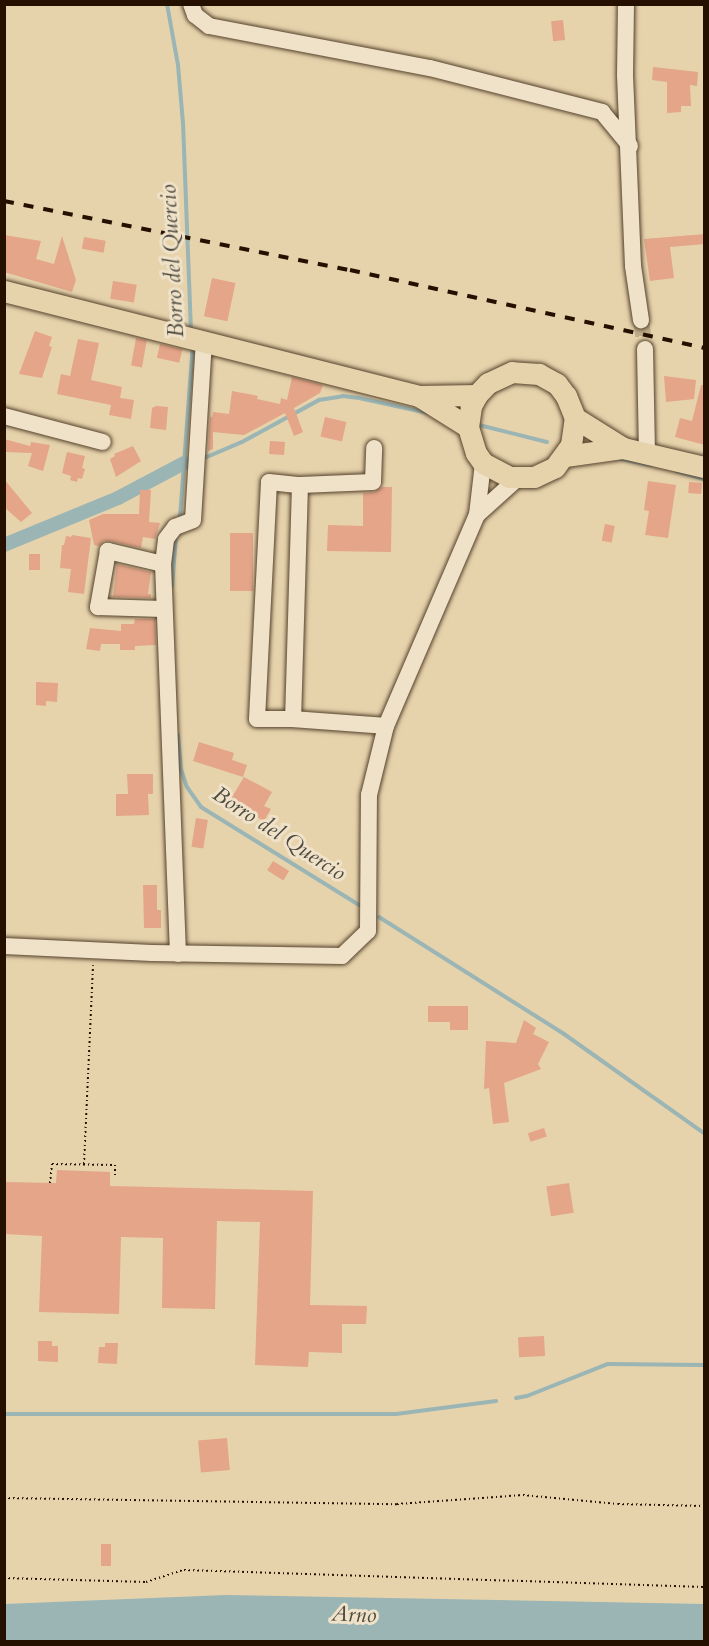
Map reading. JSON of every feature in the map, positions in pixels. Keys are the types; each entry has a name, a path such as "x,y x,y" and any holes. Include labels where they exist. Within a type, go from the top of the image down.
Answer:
{"main road":[{"path":"4,291 418,396 477,395"},
{"path":"512,372 539,374 557,384 566,396 575,418 575,431 565,456 544,474 518,478 494,471 483,463 476,453 468,427 471,406 477,395 500,376 512,372"},
{"path":"418,396 468,427"},
{"path":"575,418 623,448"},
{"path":"565,456 623,448 705,467"}],"street":[{"path":"191,4 195,15 209,26 430,68 602,112 630,146"},
{"path":"626,4 625,75 630,146 633,266 641,320"},
{"path":"178,954 163,564 166,539 175,527 193,520 204,342"},
{"path":"645,349 647,452"},
{"path":"4,416 103,442"},
{"path":"374,448 373,482 300,485 269,482 257,719 293,719 387,726"},
{"path":"4,946 178,954 342,956 368,931 369,795 387,726 477,515 483,463"},
{"path":"477,515 518,478"},
{"path":"293,719 300,485"},
{"path":"163,564 108,551 98,607 163,609"}],"path":[{"path":"84,1164 93,950"},
{"path":"50,1183 52,1164 115,1165 115,1176"},
{"path":"4,1498 397,1504 523,1495 618,1504 705,1506"},
{"path":"4,1578 146,1582 184,1570 705,1587"}],"water":[{"name":"Arno","path":"226,1595 704,1604 704,1641 5,1641 5,1604"}],"building":[{"path":"563,20 565,40 553,41 551,21"},
{"path":"653,67 698,72 697,86 690,85 691,106 681,106 681,112 667,113 667,82 652,80"},
{"path":"705,234 705,244 670,247 674,278 650,281 644,239"},
{"path":"4,235 41,241 36,259 54,264 62,236 76,280 72,292 4,272"},
{"path":"84,237 106,241 104,253 82,249"},
{"path":"212,278 235,283 227,321 204,316"},
{"path":"113,281 137,285 134,303 110,299"},
{"path":"35,331 52,337 49,346 52,347 42,378 19,374"},
{"path":"136,338 147,340 142,367 131,366"},
{"path":"78,339 99,343 91,380 122,387 120,398 134,400 131,419 109,415 111,405 57,394 61,374 70,376"},
{"path":"160,344 182,349 179,363 157,358"},
{"path":"664,376 696,380 694,399 666,402"},
{"path":"292,377 323,385 320,393 294,408 303,432 294,436 285,413 244,435 213,432 213,449 208,451 210,416 212,418 213,412 229,414 232,391 258,396 257,399 280,404 281,398 287,400"},
{"path":"701,385 705,385 705,445 675,437 680,418 692,421"},
{"path":"168,407 166,430 150,428 152,408"},
{"path":"325,417 346,422 342,441 321,436"},
{"path":"4,439 30,446 31,442 50,445 43,471 28,466 32,453 4,452"},
{"path":"270,441 285,442 284,455 269,454"},
{"path":"133,446 141,461 116,477 110,459 115,456 114,454"},
{"path":"67,452 85,456 82,479 78,478 77,482 70,480 71,476 62,473"},
{"path":"4,479 32,513 21,522 4,507"},
{"path":"648,481 676,485 668,538 645,535 649,511 644,510"},
{"path":"689,482 702,483 701,494 688,493"},
{"path":"382,487 392,487 391,552 327,551 328,525 363,526 363,493 374,492"},
{"path":"140,490 151,490 149,522 160,523 155,539 143,537 141,548 110,541 104,541 99,546 94,545 89,520 103,514 139,514"},
{"path":"605,524 615,526 612,543 602,541"},
{"path":"230,533 253,533 253,591 230,591"},
{"path":"72,535 91,538 84,594 68,592 71,569 60,568 62,545 64,545 66,536 71,537"},
{"path":"29,554 40,554 40,570 29,570"},
{"path":"117,564 151,572 148,594 151,594 151,598 113,597"},
{"path":"135,619 155,619 156,645 135,646 135,650 120,650 120,644 101,644 100,651 86,649 90,628 121,631 121,624 134,624"},
{"path":"36,682 58,683 57,702 46,701 46,706 36,705"},
{"path":"199,742 234,753 232,760 247,765 243,777 193,761"},
{"path":"127,774 153,774 153,794 148,794 149,815 116,816 116,794 128,794"},
{"path":"244,777 272,792 264,806 271,809 264,821 229,802"},
{"path":"196,818 208,820 203,849 191,847"},
{"path":"273,861 289,871 283,880 267,870"},
{"path":"143,885 157,885 157,910 161,910 161,928 144,928"},
{"path":"428,1006 468,1006 468,1030 450,1030 450,1022 428,1022"},
{"path":"524,1020 536,1028 533,1034 549,1042 538,1064 541,1069 504,1083 509,1122 493,1124 489,1088 484,1089 486,1041 516,1043"},
{"path":"544,1128 547,1137 531,1142 528,1133"},
{"path":"57,1170 110,1172 110,1186 313,1191 310,1305 367,1306 366,1324 342,1324 342,1353 309,1352 308,1367 255,1365 260,1222 217,1221 215,1309 162,1308 163,1238 121,1237 119,1314 39,1312 42,1236 4,1234 4,1182 56,1183"},
{"path":"569,1183 574,1213 551,1216 546,1187"},
{"path":"544,1336 545,1356 519,1357 518,1337"},
{"path":"38,1341 52,1341 52,1346 58,1346 58,1362 38,1361"},
{"path":"105,1343 118,1343 117,1364 98,1363 99,1347 105,1347"},
{"path":"227,1438 230,1470 201,1472 198,1441"},
{"path":"101,1544 111,1544 111,1566 101,1566"}],"waterway":[{"name":"Borro del Quercio","path":"167,4 178,65 183,123 191,332"},
{"name":"Borro del Quercio","path":"180,517 193,346"},
{"path":"202,459 242,442 319,400 343,396 428,413"},
{"path":"479,425 547,442"},
{"path":"617,458 651,465"},
{"path":"4,545 118,498 184,463"},
{"path":"676,471 704,479"},
{"name":"Borro del Quercio","path":"172,586 176,537"},
{"name":"Borro del Quercio","path":"178,735 181,769 187,787 201,807 359,905"},
{"name":"Borro del Quercio","path":"379,917 564,1034 704,1133"},
{"path":"516,1398 527,1396 608,1364 704,1365"},
{"path":"4,1414 396,1414 496,1401"}],"tunnel":[{"path":"641,320 645,349"}],"railway":[{"path":"4,201 350,270 704,348"}]}
